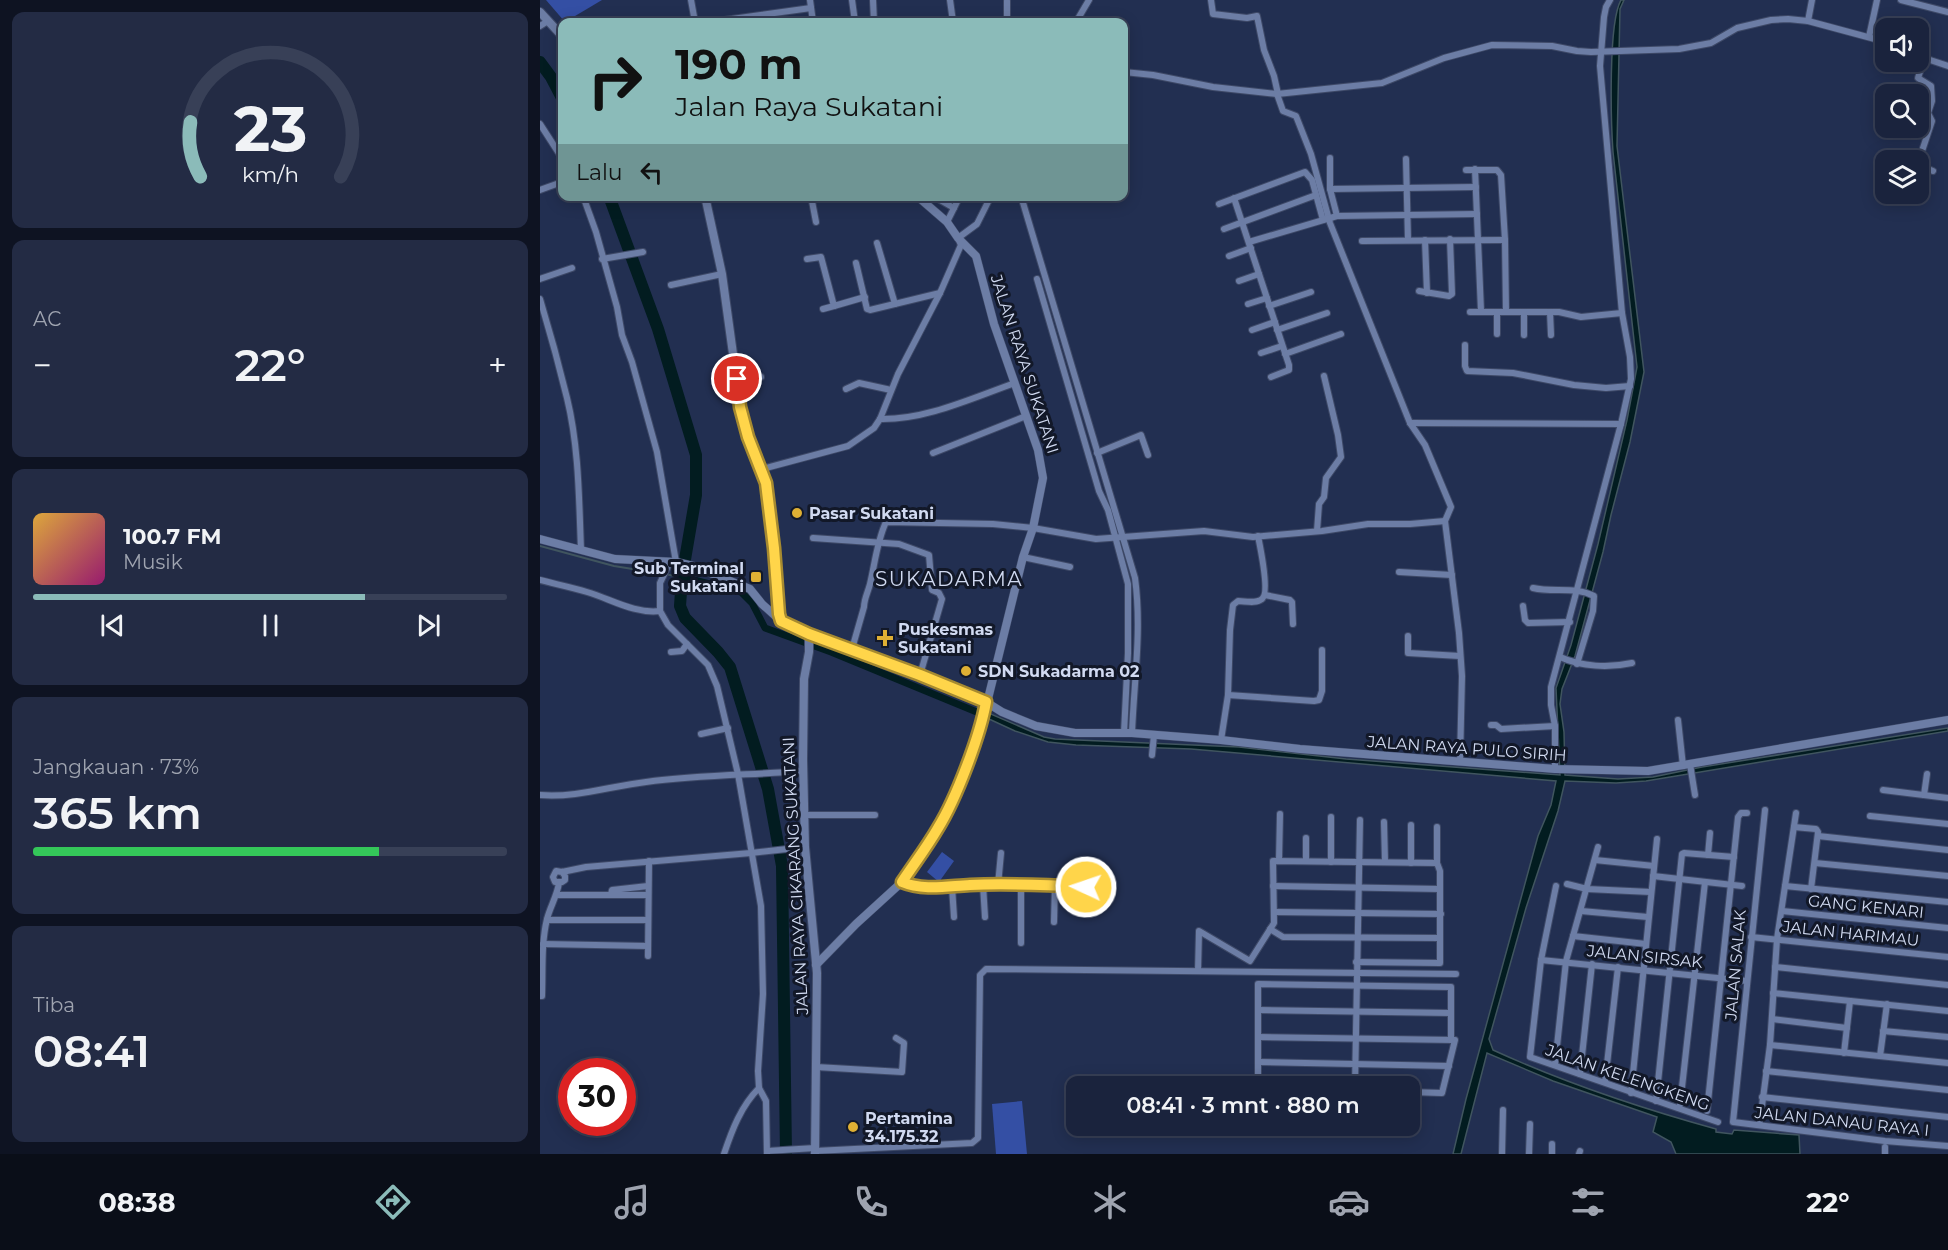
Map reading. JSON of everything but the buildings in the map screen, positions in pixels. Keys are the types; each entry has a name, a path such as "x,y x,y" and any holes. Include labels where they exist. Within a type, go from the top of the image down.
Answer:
{"main road":[{"path":"540,12 558,32"},
{"path":"706,201 722,274 740,407 748,437 766,483 773,530 779,614 781,621 809,637"},
{"name":"JALAN RAYA CIKARANG SUKATANI","path":"809,637 804,679 805,815 802,847 816,965 815,1151"}],"street":[{"path":"691,0 694,18"},
{"path":"810,0 812,18"},
{"path":"852,0 854,18"},
{"path":"873,0 874,18"},
{"path":"950,0 952,18"},
{"path":"1078,18 1089,0"},
{"path":"1211,0 1213,14 1247,18 1257,16 1277,94 1283,111 1296,116 1303,133 1326,219"},
{"path":"1560,769 1550,696 1580,590 1629,386 1630,357 1622,313 1600,66 1606,7 1610,0"},
{"path":"1808,21 1812,0"},
{"path":"1869,37 1877,0"},
{"path":"1901,0 1948,12"},
{"path":"1006,1 1007,18"},
{"path":"739,18 811,8"},
{"path":"1128,72 1213,87 1277,94 1382,83 1444,58 1492,45 1552,46 1577,51 1679,49 1711,43 1737,28 1771,20 1788,19 1808,21 1875,39"},
{"path":"540,26 548,21"},
{"path":"1929,60 1948,66"},
{"path":"1919,72 1918,78 1930,85 1932,101 1928,113 1932,121 1923,150"},
{"path":"540,124 558,152"},
{"path":"1330,158 1330,189 1337,216"},
{"path":"1406,159 1408,240"},
{"path":"1476,169 1481,311"},
{"path":"1929,169 1933,171"},
{"path":"1466,170 1497,170 1501,175 1506,312"},
{"path":"1219,204 1305,172 1312,180 1316,195 1410,423 1425,445 1451,507 1444,521 1460,656 1462,692 1460,761"},
{"path":"540,190 558,183"},
{"path":"1330,189 1476,187"},
{"path":"1224,230 1316,195"},
{"path":"1234,198 1289,370 1271,377"},
{"path":"585,201 596,232 617,307 622,335 632,362 657,452 676,562"},
{"path":"812,201 816,222"},
{"name":"JALAN RAYA SUKATANI","path":"816,965 902,882 943,819 982,720 1023,557 1033,528 1043,470 994,324 976,256 925,201"},
{"path":"942,201 954,208"},
{"path":"947,222 958,201"},
{"path":"762,469 848,446 866,435 880,419 903,363 940,293 961,245 958,238 977,224 988,201"},
{"path":"1022,201 1097,453 1126,536 1135,578 1137,653 1128,733"},
{"path":"1229,256 1250,245 1337,216 1477,214"},
{"path":"1419,291 1449,296 1452,294 1450,239"},
{"path":"1425,240 1427,293"},
{"path":"1362,241 1505,240"},
{"path":"877,243 895,304"},
{"path":"602,259 643,252"},
{"path":"807,259 822,257 834,306"},
{"path":"856,263 867,309 940,293"},
{"path":"540,279 572,268"},
{"path":"671,285 722,274"},
{"path":"1239,281 1259,274"},
{"path":"1037,279 1127,579 1128,733"},
{"path":"1269,306 1311,292"},
{"path":"823,309 865,297"},
{"path":"1248,304 1267,298"},
{"path":"540,299 567,398 572,426 580,515 580,550"},
{"path":"1470,312 1559,312 1581,317 1622,313"},
{"path":"1497,312 1497,334"},
{"path":"1524,312 1524,335"},
{"path":"1550,312 1551,335"},
{"path":"1277,330 1327,313"},
{"path":"1252,330 1275,321"},
{"path":"1285,354 1341,334"},
{"path":"1465,345 1465,369 1467,371 1513,373 1574,385 1606,388 1629,386"},
{"path":"1261,353 1282,346"},
{"path":"1317,531 1319,504 1324,497 1326,478 1341,457 1324,376"},
{"path":"737,379 762,377"},
{"path":"846,389 859,383 891,390"},
{"path":"880,419 901,419 934,411 1015,383"},
{"path":"1077,413 1085,411"},
{"path":"933,453 1026,416"},
{"path":"1410,423 1621,424"},
{"path":"1097,453 1141,435 1148,455"},
{"path":"852,650 870,586 878,541 886,522 993,524 1033,528 1080,537 1115,538 1204,531 1258,536 1368,524 1444,521"},
{"path":"1221,740 1228,695 1233,605 1238,601 1254,602 1265,595 1258,536"},
{"path":"813,538 899,544 930,555 932,590 939,593 942,599 920,675"},
{"path":"540,539 615,559 676,562 693,566 750,589 762,604 781,621"},
{"path":"1023,557 1071,567"},
{"path":"676,562 667,570 660,583 660,611 668,625 704,660 712,673 738,774 751,853 762,927 764,994 758,1071 759,1088 766,1101 767,1153 976,1141 978,1138 980,975 986,969 1456,974"},
{"path":"1399,572 1452,575"},
{"path":"540,580 590,593 647,612 660,611"},
{"path":"1533,588 1544,591 1580,590 1593,594 1595,597 1593,611 1576,663"},
{"path":"1128,595 1137,594"},
{"path":"1265,595 1292,602 1293,624"},
{"path":"1523,606 1525,620 1528,623 1570,622"},
{"path":"1408,636 1408,653 1460,656"},
{"path":"809,637 920,675 985,706"},
{"path":"671,652 682,651 687,644"},
{"path":"1228,695 1319,700 1322,691 1322,650"},
{"path":"1128,653 1137,653"},
{"path":"1562,658 1576,663 1619,666 1632,663"},
{"path":"1127,672 1136,668"},
{"name":"JALAN RAYA PULO SIRIH","path":"985,706 1049,729 1075,733 1128,733 1154,737 1221,740 1300,749 1560,769 1648,771 1948,720"},
{"path":"1678,720 1695,795"},
{"path":"1491,725 1496,725 1501,729 1555,726"},
{"path":"701,734 728,728"},
{"path":"1152,752 1154,737"},
{"path":"540,795 601,791 643,782 803,771"},
{"path":"1924,795 1927,774"},
{"path":"1883,790 1948,798"},
{"name":"JALAN SALAK","path":"1733,1122 1765,810"},
{"path":"1707,1111 1738,817 1741,813 1747,813"},
{"path":"1760,1121 1770,1045 1777,939 1796,813"},
{"path":"1279,861 1280,814"},
{"path":"805,815 875,815"},
{"path":"1870,816 1948,824"},
{"path":"1331,817 1331,862"},
{"path":"1354,1076 1360,820"},
{"path":"1384,822 1385,862"},
{"path":"1411,825 1411,863"},
{"path":"1356,962 1440,963 1441,914 1437,827"},
{"path":"1794,827 1816,829 1818,836 1811,889"},
{"path":"1708,855 1710,833"},
{"path":"1818,836 1948,850"},
{"path":"1306,838 1306,861"},
{"path":"1631,1092 1657,839"},
{"path":"540,996 542,996 543,944 547,918 557,895 559,883 565,879 562,872 586,867 802,847"},
{"path":"1555,1065 1566,962 1598,847"},
{"path":"998,885 1001,853"},
{"path":"1656,1101 1682,854 1734,857"},
{"path":"1595,860 1654,866"},
{"path":"648,956 648,886 651,874 649,861"},
{"path":"1198,971 1199,931 1250,961 1274,923 1273,861 1437,863"},
{"path":"1815,863 1948,876"},
{"path":"1653,876 1742,886"},
{"path":"902,882 911,886 1021,884 1086,887"},
{"path":"1680,1105 1705,882"},
{"path":"1021,884 1021,943"},
{"path":"1567,884 1587,889 1651,892"},
{"path":"983,885 985,917"},
{"path":"1054,922 1055,885"},
{"path":"611,894 612,890 648,886"},
{"path":"1273,886 1440,889"},
{"path":"1541,960 1556,886"},
{"path":"1785,886 1948,902"},
{"path":"952,887 954,917"},
{"path":"557,895 648,895"},
{"path":"1581,910 1648,917"},
{"name":"GANG KENARI","path":"1782,911 1948,928"},
{"path":"1274,912 1441,914"},
{"path":"540,916 648,920"},
{"path":"1270,929 1283,937 1440,938"},
{"path":"1573,936 1646,944"},
{"name":"JALAN HARIMAU","path":"1751,937 1948,957"},
{"path":"543,944 648,946"},
{"name":"JALAN SIRSAK","path":"1541,960 1747,981"},
{"name":"JALAN KELENGKENG","path":"1541,960 1530,1057 1718,1122"},
{"path":"1580,1074 1592,964"},
{"path":"1605,1082 1618,967"},
{"path":"1775,967 1948,985"},
{"path":"1258,1076 1258,984 1451,987 1451,1040"},
{"path":"1773,993 1948,1011"},
{"path":"1844,1053 1850,1001"},
{"path":"1880,1056 1887,1004"},
{"path":"1258,1010 1451,1012"},
{"path":"1772,1019 1847,1028"},
{"path":"1883,1031 1948,1037"},
{"path":"1258,1037 1455,1040 1442,1093 1420,1092"},
{"path":"816,1067 902,1072 904,1043 896,1038"},
{"path":"1770,1045 1948,1063"},
{"path":"1258,1062 1449,1066"},
{"path":"1766,1071 1948,1090"},
{"path":"724,1154 742,1110 759,1088"},
{"path":"1762,1097 1948,1117"},
{"path":"1502,1154 1503,1110"},
{"name":"JALAN DANAU RAYA I","path":"1733,1122 1885,1141 1948,1146"},
{"path":"1530,1124 1530,1154"},
{"path":"1552,1144 1552,1154"}],"shaded area":[{"path":"546,0 602,0 572,18 562,18"},
{"path":"1621,0 1624,0 1620,9 1617,146 1644,372 1630,442 1603,552 1575,656 1562,689 1560,704 1564,732 1565,775 1618,779 1653,777 1702,767 1948,728 1948,731 1646,781 1616,783 1565,781 1489,1039 1493,1050 1548,1073 1631,1103 1716,1129 1716,1132 1732,1134 1734,1130 1799,1135 1800,1154 1676,1154 1671,1142 1653,1132 1657,1117 1553,1081 1487,1053 1461,1154 1453,1154 1538,836 1551,805 1556,781 1191,749 1048,742 1015,731 976,713 977,708 1044,737 1055,739 1239,747 1346,759 1560,775 1556,688 1571,645 1598,544 1637,367 1612,138 1612,50 1617,12"},
{"path":"942,852 954,861 939,882 927,872"},
{"path":"1022,1101 1027,1154 996,1154 992,1104"}],"waterway":[{"path":"540,62 558,90"},
{"path":"611,201 658,329 696,455 696,495 682,577 680,606 685,618 730,667 768,789 782,866 786,1154"},
{"path":"540,546 614,566 682,577"},
{"path":"682,577 741,592 752,603 765,628 831,652 984,715"}],"place":[{"name":"Pasar Sukatani","path":"797,513"},
{"name":"Sub Terminal Sukatani","path":"756,577"},
{"name":"Puskesmas Sukatani","path":"885,638"},
{"name":"SDN Sukadarma 02","path":"966,671"},
{"name":"Pertamina 34.175.32","path":"853,1127"}],"district":[{"name":"SUKADARMA","path":"949,579"}],"route":[{"path":"737,379 740,407 748,437 766,483 773,530 781,621 809,634 986,702 966,765 947,811 902,882 911,886 1021,884 1086,887"}]}
